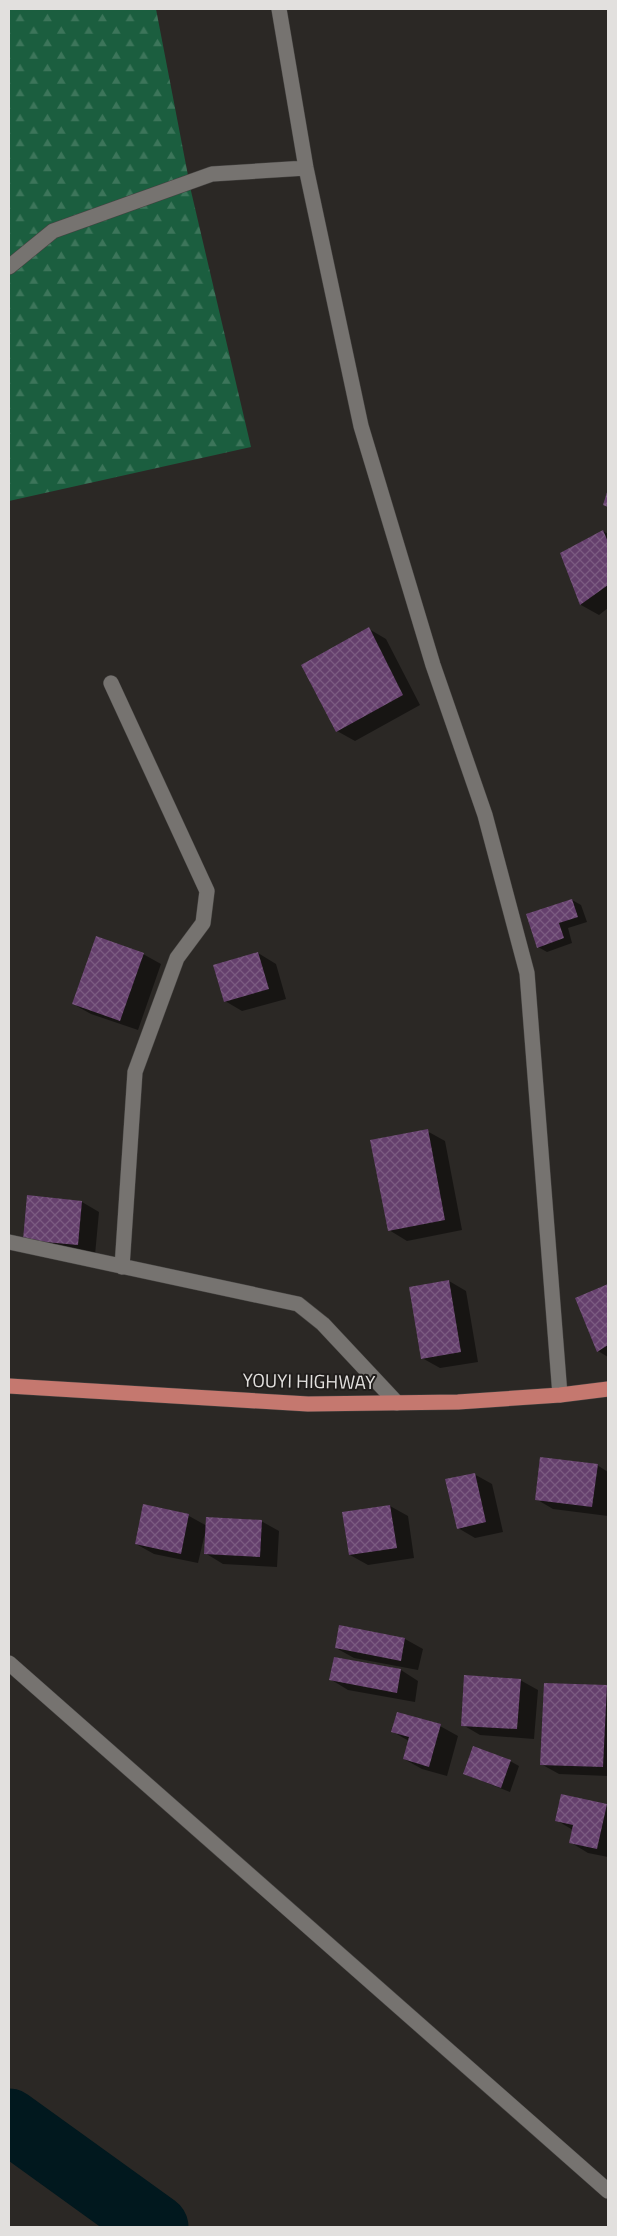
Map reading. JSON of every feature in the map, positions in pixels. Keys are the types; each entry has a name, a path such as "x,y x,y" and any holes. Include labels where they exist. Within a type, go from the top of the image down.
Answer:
{"main road":[{"name":"YOUYI HIGHWAY","path":"9,1386 308,1404 458,1402 560,1395 608,1389"}],"street":[{"path":"279,9 306,168 361,426 433,666 486,815 527,973 560,1395"},
{"path":"9,267 53,231 212,174 306,168"},
{"path":"111,683 207,891 203,923 177,958 135,1072 122,1267"},
{"path":"9,1242 298,1304 323,1324 397,1402"},
{"path":"9,1662 608,2191"}],"green space":[{"path":"9,9 156,9 191,191 251,447 9,501"}],"building":[{"path":"608,489 608,507 603,505"},
{"path":"603,530 608,542 608,585 580,605 560,553"},
{"path":"369,627 403,695 336,732 301,665"},
{"path":"572,899 578,917 559,923 564,938 537,948 526,914"},
{"path":"96,936 144,953 120,1021 72,1004"},
{"path":"258,952 269,989 224,1002 213,965"},
{"path":"428,1129 445,1220 388,1231 370,1140"},
{"path":"27,1195 82,1201 78,1245 23,1240"},
{"path":"449,1280 461,1352 421,1359 409,1287"},
{"path":"608,1284 608,1345 597,1352 575,1298"},
{"path":"540,1457 598,1464 592,1507 535,1500"},
{"path":"475,1473 486,1522 457,1529 445,1479"},
{"path":"143,1504 189,1514 181,1554 135,1544"},
{"path":"390,1505 397,1548 349,1555 342,1512"},
{"path":"206,1517 262,1520 260,1557 204,1554"},
{"path":"339,1625 405,1638 401,1661 335,1648"},
{"path":"334,1657 401,1669 397,1693 329,1680"},
{"path":"464,1675 521,1679 517,1729 461,1726"},
{"path":"544,1683 607,1685 603,1767 540,1765"},
{"path":"397,1712 441,1724 429,1767 403,1759 409,1737 391,1732"},
{"path":"473,1746 511,1760 501,1788 463,1774"},
{"path":"561,1794 607,1804 597,1849 569,1843 573,1825 555,1821"}],"waterway":[{"path":"9,2121 156,2227"}]}
